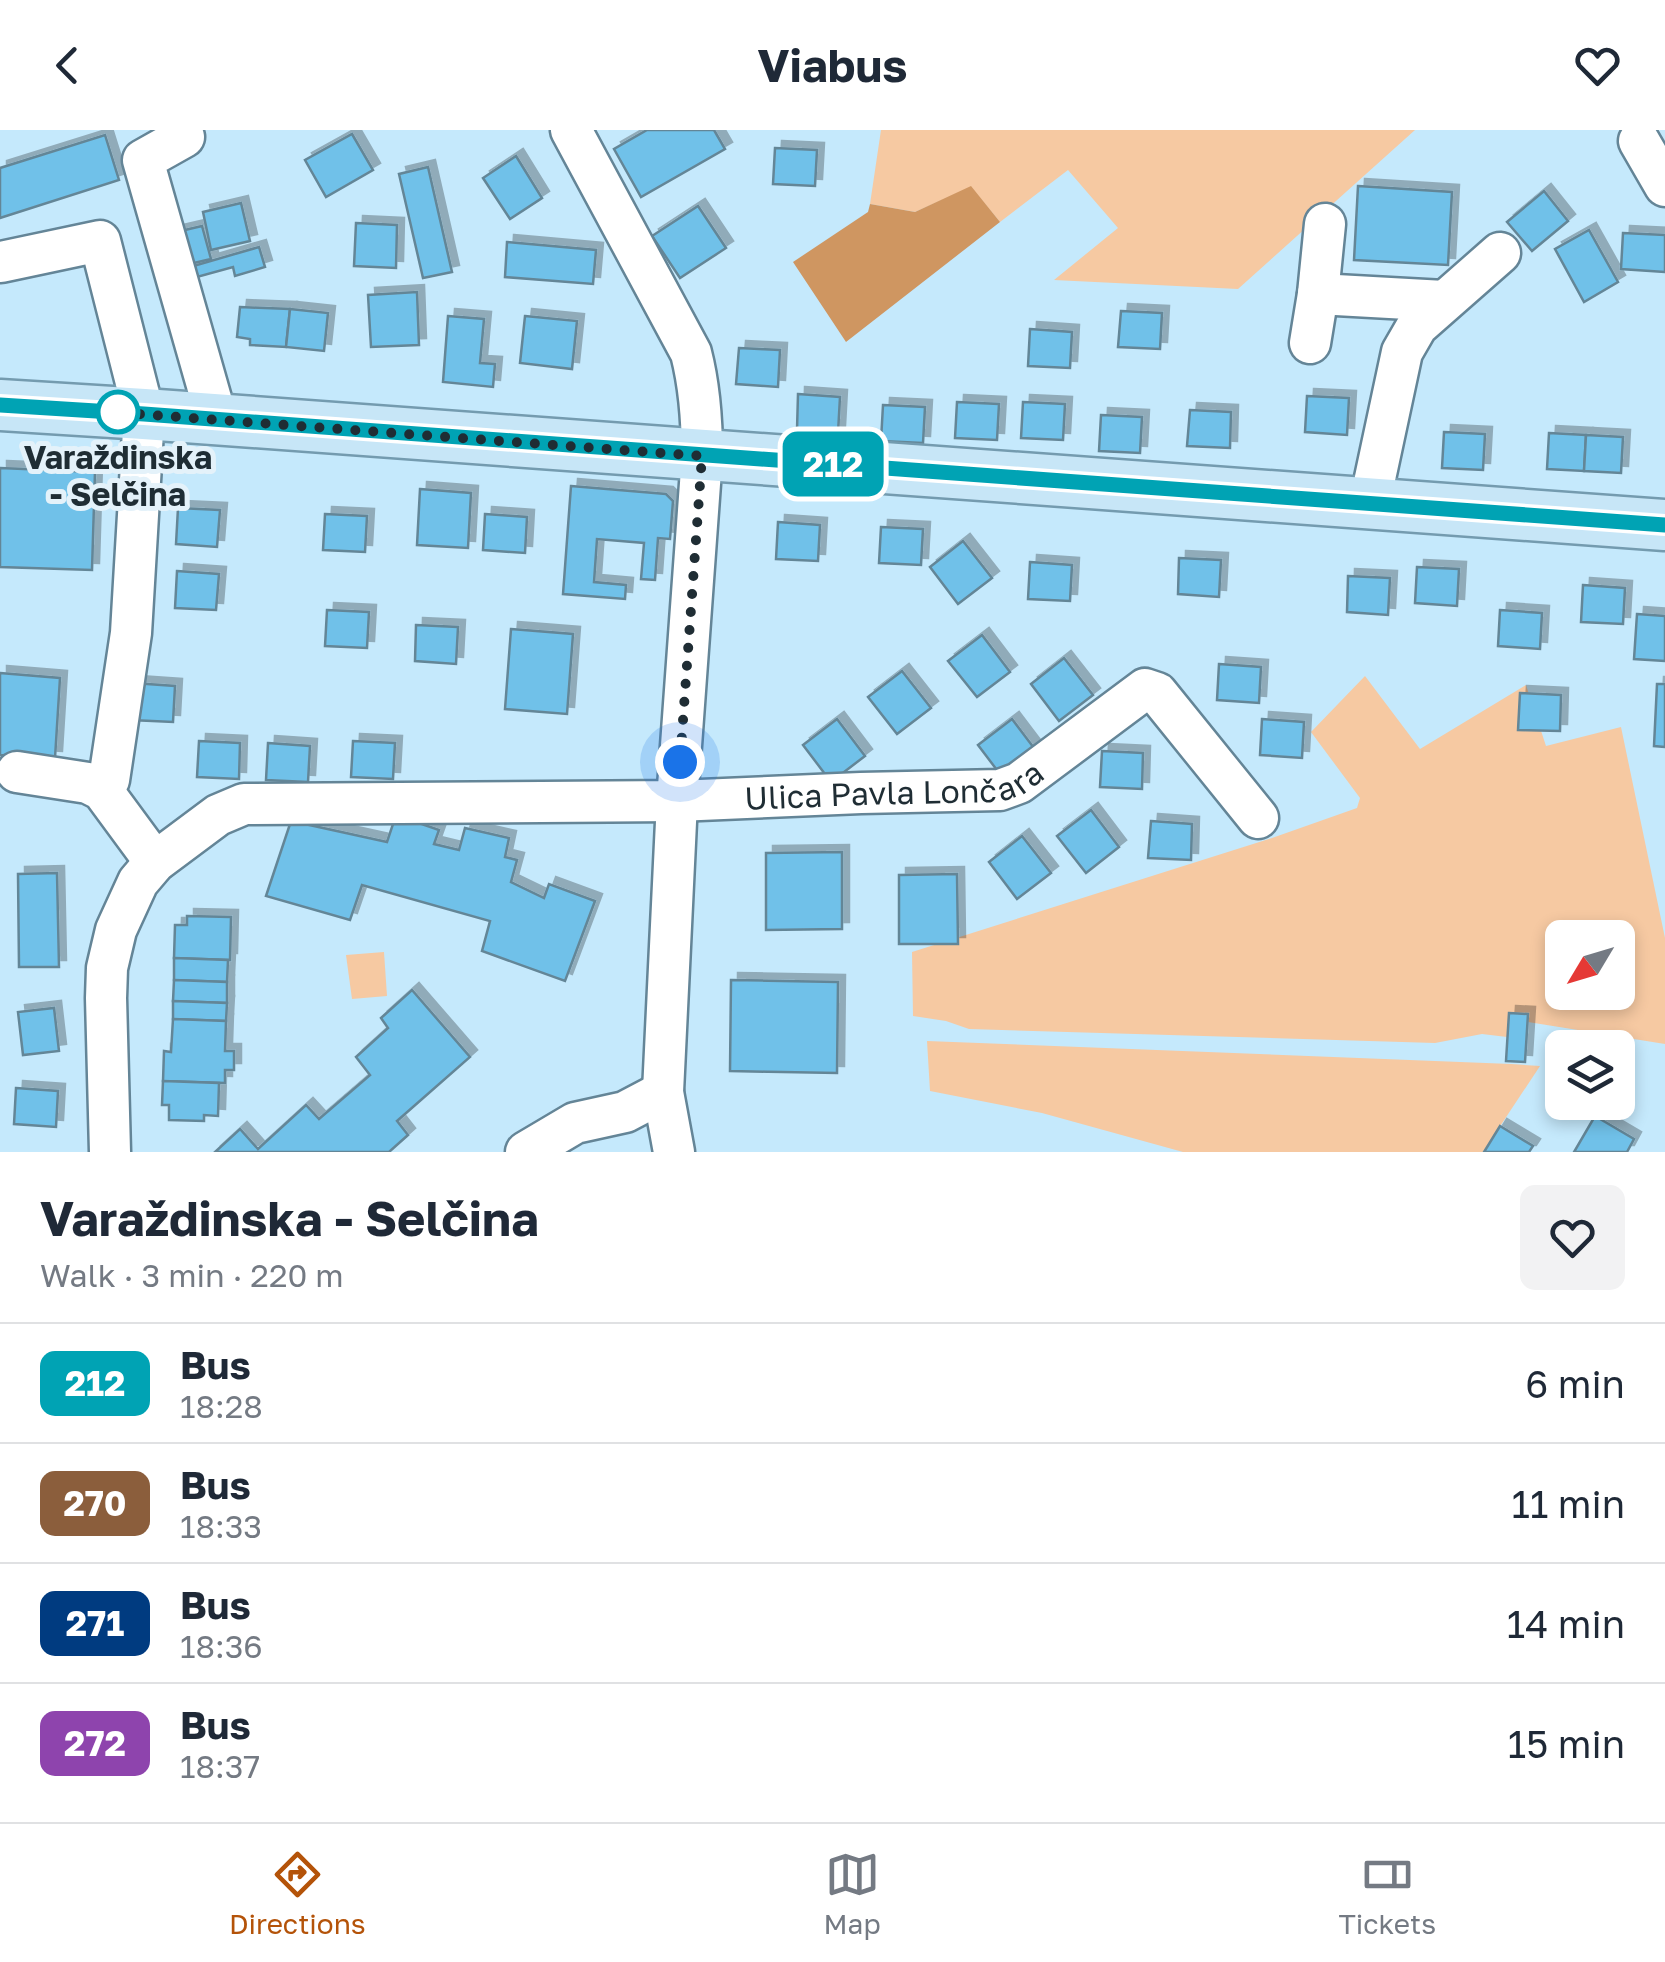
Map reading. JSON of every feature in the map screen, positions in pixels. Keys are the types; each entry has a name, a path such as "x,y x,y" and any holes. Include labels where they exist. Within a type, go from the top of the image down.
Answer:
{"main road":[{"path":"0,405 1665,525"}],"street":[{"path":"571,130 692,352 699,383 702,456 677,801 663,1092 674,1152"},
{"path":"184,136 143,160 216,420"},
{"path":"1640,141 1665,186"},
{"path":"1310,343 1325,224"},
{"path":"1,262 100,241 144,414 130,633 109,780 102,790"},
{"path":"1372,502 1402,352 1417,326 1500,253"},
{"path":"1318,294 1444,302"},
{"name":"Ulica Pavla Lončara","path":"110,1152 106,998 116,930 138,882 155,862 218,814 244,804 677,801 1000,790 1020,784 1145,690 1152,690 1258,818"},
{"path":"16,772 88,783 102,790 155,862"},
{"path":"540,1148 575,1123 626,1112 663,1092"}],"shaded area":[{"path":"881,130 1415,130 1238,289 1054,280 1118,228 1068,170 1000,222 971,187 915,212 870,204"},
{"path":"971,186 1000,222 846,342 793,262 868,212 870,204 915,212"},
{"path":"1365,676 1420,749 1526,685 1546,746 1621,727 1665,938 1665,1044 1635,1039 1635,1030 1578,1030 1528,1022 1527,1014 1510,1013 1507,1037 1482,1034 1435,1043 969,1029 913,1016 912,952 1272,838 1357,808 1360,798 1311,732"},
{"path":"384,952 387,996 352,999 346,955"},
{"path":"927,1041 1540,1066 1483,1152 1183,1152 1042,1113 930,1091"}],"building":[{"path":"647,130 714,130 725,149 641,197 614,149"},
{"path":"352,134 373,170 326,197 305,160"},
{"path":"105,135 119,180 0,218 0,168"},
{"path":"775,148 817,150 815,186 773,184"},
{"path":"516,156 542,198 510,219 483,178"},
{"path":"428,167 452,272 423,278 399,174"},
{"path":"1358,186 1452,192 1448,265 1354,260"},
{"path":"1544,191 1568,221 1532,251 1507,222"},
{"path":"241,203 250,241 211,250 203,212"},
{"path":"698,206 726,248 680,278 652,236"},
{"path":"356,223 397,225 396,268 354,266"},
{"path":"202,226 211,259 181,266 172,233"},
{"path":"1589,230 1618,282 1584,302 1555,249"},
{"path":"1623,233 1665,235 1665,272 1621,269"},
{"path":"507,242 596,250 593,284 505,277"},
{"path":"259,247 265,267 235,276 233,267 186,280 183,269"},
{"path":"417,292 419,345 371,347 368,295"},
{"path":"240,307 290,309 286,347 250,345 250,339 237,337"},
{"path":"290,309 328,313 324,351 286,347"},
{"path":"1121,311 1162,313 1160,349 1118,347"},
{"path":"448,316 484,319 480,363 495,364 493,387 443,382"},
{"path":"525,316 577,321 572,369 520,363"},
{"path":"1030,329 1072,332 1070,368 1028,366"},
{"path":"739,348 780,350 778,387 736,384"},
{"path":"798,394 840,397 838,433 797,430"},
{"path":"1307,396 1349,398 1347,435 1305,432"},
{"path":"957,402 999,404 997,440 955,438"},
{"path":"1023,402 1065,404 1063,440 1021,438"},
{"path":"883,405 925,407 923,443 881,441"},
{"path":"1190,410 1231,412 1230,448 1187,446"},
{"path":"1101,415 1142,417 1140,453 1099,451"},
{"path":"1444,432 1485,434 1483,470 1442,468"},
{"path":"1549,433 1586,435 1584,471 1547,469"},
{"path":"1586,435 1623,437 1621,473 1584,471"},
{"path":"0,468 95,472 92,570 0,567"},
{"path":"571,486 666,494 673,501 670,539 658,538 655,580 641,579 644,543 597,539 594,582 626,585 625,599 563,594"},
{"path":"420,489 471,493 468,548 417,545"},
{"path":"178,508 220,510 217,547 176,544"},
{"path":"325,514 367,516 365,552 323,550"},
{"path":"485,514 527,517 525,553 483,550"},
{"path":"778,522 820,525 818,561 776,559"},
{"path":"881,527 923,529 921,565 879,563"},
{"path":"963,541 992,578 958,604 930,567"},
{"path":"1179,558 1221,560 1219,597 1178,594"},
{"path":"1030,562 1072,565 1070,601 1028,599"},
{"path":"1417,567 1459,569 1457,606 1415,603"},
{"path":"177,571 219,574 216,610 175,608"},
{"path":"1348,576 1390,578 1388,615 1347,612"},
{"path":"1583,585 1625,588 1623,624 1581,622"},
{"path":"327,610 369,612 367,648 325,646"},
{"path":"1500,610 1542,613 1540,649 1498,646"},
{"path":"1637,614 1665,616 1665,661 1634,659"},
{"path":"416,625 458,627 456,664 415,661"},
{"path":"511,629 573,634 567,714 505,709"},
{"path":"982,635 1010,672 977,697 948,661"},
{"path":"1064,658 1093,695 1059,721 1031,684"},
{"path":"1219,664 1261,667 1259,703 1217,700"},
{"path":"902,671 931,708 897,734 868,697"},
{"path":"0,673 60,678 55,758 0,755"},
{"path":"133,683 175,686 173,722 131,720"},
{"path":"1657,684 1665,684 1665,747 1654,746"},
{"path":"1520,693 1561,695 1560,731 1518,730"},
{"path":"837,719 865,756 831,782 803,745"},
{"path":"1012,719 1040,756 1006,782 978,745"},
{"path":"1262,719 1304,722 1302,758 1260,755"},
{"path":"199,741 240,743 239,779 197,777"},
{"path":"353,741 395,743 393,779 351,777"},
{"path":"268,743 310,746 308,782 266,780"},
{"path":"1102,751 1143,753 1142,789 1100,787"},
{"path":"1091,810 1119,847 1086,873 1057,836"},
{"path":"396,815 439,830 434,844 459,850 465,828 509,838 505,857 517,860 511,882 544,898 549,884 595,901 565,981 482,951 490,921 362,885 350,920 266,896 291,821 387,842"},
{"path":"1151,821 1192,824 1191,860 1148,858"},
{"path":"1022,836 1051,873 1017,899 989,862"},
{"path":"842,852 842,929 766,930 766,853"},
{"path":"57,873 59,967 19,967 18,874"},
{"path":"957,874 958,944 899,944 899,875"},
{"path":"187,916 231,917 230,960 174,958 175,925 187,925"},
{"path":"174,958 228,960 227,982 174,980"},
{"path":"174,980 227,982 227,1003 173,1001"},
{"path":"731,980 838,982 837,1073 730,1071"},
{"path":"412,990 470,1057 397,1121 408,1135 389,1152 215,1152 240,1129 258,1149 306,1105 319,1119 370,1075 356,1057 388,1028 381,1018"},
{"path":"173,1001 227,1003 226,1021 173,1019"},
{"path":"54,1008 59,1051 23,1055 18,1012"},
{"path":"1509,1013 1528,1014 1525,1062 1506,1061"},
{"path":"173,1019 226,1021 225,1051 234,1051 234,1070 225,1070 225,1083 163,1081 164,1051 171,1052"},
{"path":"163,1081 219,1083 218,1116 204,1115 204,1121 169,1120 169,1105 162,1105"},
{"path":"16,1088 58,1091 56,1127 14,1124"},
{"path":"1593,1120 1602,1120 1634,1139 1627,1152 1574,1152"},
{"path":"1500,1126 1533,1146 1529,1152 1484,1152"}],"bus line":[{"name":"212","path":"0,405 1665,525"}],"place":[{"name":"Varaždinska - Selčina","path":"118,412"}],"route":[{"path":"118,412 111,412 702,456 680,762"}]}
